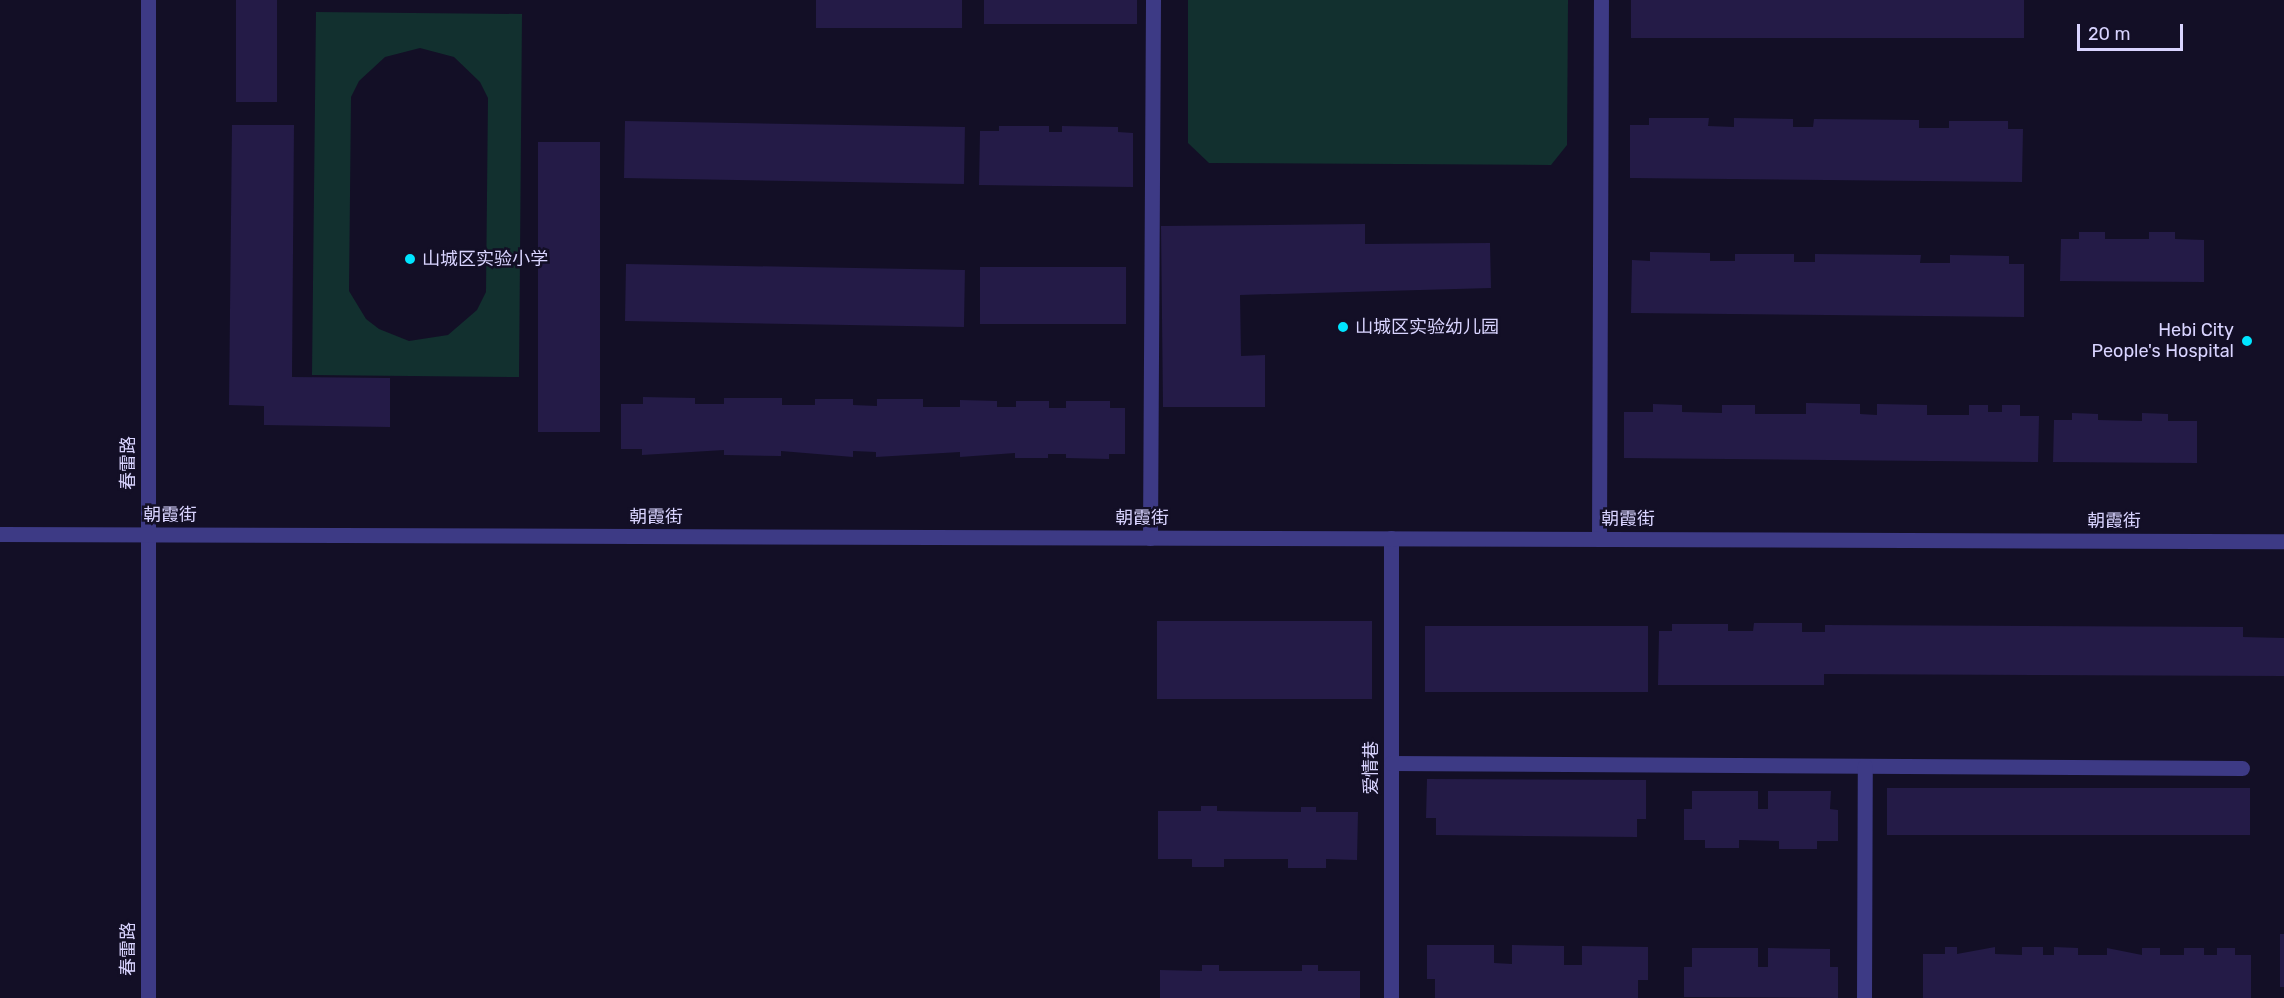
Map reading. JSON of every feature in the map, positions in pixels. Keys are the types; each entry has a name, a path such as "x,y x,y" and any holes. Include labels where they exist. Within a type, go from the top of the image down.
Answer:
{"street":[{"name":"春雷路","path":"148,0 148,998"},
{"path":"1150,538 1153,0"},
{"path":"1599,539 1601,0"},
{"name":"朝霞街","path":"0,534 2284,541"},
{"name":"爱情巷","path":"1390,538 1390,998"},
{"path":"1390,763 2242,768"},
{"path":"1864,998 1865,766"}],"green space":[{"path":"1188,0 1568,0 1567,145 1551,165 1209,163 1188,143"},
{"path":"316,12 522,14 519,377 312,375","holes":["420,48 454,57 480,82 488,98 486,292 477,310 448,335 409,341 379,329 366,319 349,291 351,97 359,81 385,57"]}],"building":[{"path":"236,0 277,0 277,102 236,102"},
{"path":"816,0 962,0 962,28 816,28"},
{"path":"984,0 1137,0 1137,24 984,24"},
{"path":"1631,0 2024,0 2024,38 1631,38"},
{"path":"1649,118 1709,118 1708,126 1734,127 1734,118 1793,119 1793,127 1813,127 1814,119 1919,120 1919,128 1949,128 1949,121 2008,121 2008,129 2023,129 2022,182 1630,178 1630,125 1649,125"},
{"path":"625,121 965,127 964,184 624,178"},
{"path":"232,125 294,125 292,377 390,378 390,427 264,425 264,406 229,405"},
{"path":"999,126 1049,126 1049,132 1062,132 1062,126 1118,127 1118,132 1133,133 1133,187 979,185 980,131 999,131"},
{"path":"538,142 600,142 600,432 538,432"},
{"path":"1365,224 1365,244 1490,243 1491,288 1240,295 1241,356 1265,355 1265,407 1163,407 1161,226"},
{"path":"2079,232 2105,232 2105,239 2149,239 2149,232 2175,232 2175,239 2204,240 2204,282 2060,281 2061,239 2079,239"},
{"path":"1650,252 1710,253 1710,261 1735,261 1735,254 1794,254 1794,262 1815,262 1815,254 1921,255 1920,263 1950,263 1950,255 2009,256 2009,264 2024,264 2024,317 1631,313 1632,260 1650,261"},
{"path":"626,264 965,270 964,327 625,321"},
{"path":"980,267 1126,267 1126,324 980,324"},
{"path":"643,397 695,398 695,404 724,404 724,398 782,398 782,405 815,405 815,399 853,399 853,405 877,406 877,399 923,399 923,407 960,407 960,400 997,401 997,407 1016,407 1016,401 1049,401 1049,408 1066,408 1066,401 1110,401 1110,408 1125,408 1125,454 1109,454 1109,459 1066,458 1066,454 1048,454 1048,458 1015,458 1015,453 960,457 960,452 876,457 876,452 853,451 853,457 781,451 781,456 724,455 724,450 642,455 642,449 621,449 621,404 643,404"},
{"path":"1806,403 1860,404 1860,414 1877,415 1877,404 1927,405 1927,415 1969,415 1969,405 1988,405 1988,412 2002,412 2002,405 2020,405 2020,416 2039,416 2038,462 1624,458 1624,412 1653,412 1653,404 1682,405 1682,412 1722,413 1722,405 1755,405 1755,414 1806,414"},
{"path":"2072,413 2098,414 2098,420 2142,421 2142,413 2168,414 2168,421 2197,421 2197,463 2053,462 2054,420 2072,420"},
{"path":"1157,621 1372,621 1372,699 1157,699"},
{"path":"1754,623 1802,623 1802,632 1825,632 1825,625 2243,627 2243,637 2284,638 2284,676 1824,674 1824,685 1658,685 1659,631 1672,631 1672,624 1728,624 1728,631 1753,631"},
{"path":"1425,626 1648,626 1648,692 1425,692"},
{"path":"1427,779 1646,780 1646,819 1637,819 1637,837 1436,835 1436,818 1426,818"},
{"path":"1887,788 2250,788 2250,835 1887,835"},
{"path":"1692,791 1758,791 1758,809 1768,809 1768,791 1831,791 1830,809 1838,810 1838,841 1817,841 1817,849 1779,849 1779,841 1739,840 1739,848 1705,848 1705,840 1684,840 1684,809 1692,809"},
{"path":"1201,806 1217,806 1217,811 1301,812 1301,807 1316,807 1316,812 1358,812 1357,860 1326,859 1326,868 1288,868 1288,859 1224,859 1224,867 1192,867 1192,859 1158,859 1158,811 1201,811"},
{"path":"2280,934 2284,934 2284,987 2280,987"},
{"path":"1427,945 1494,945 1494,963 1512,964 1512,945 1564,946 1564,965 1582,965 1582,946 1648,947 1648,980 1638,980 1638,998 1435,998 1435,979 1427,979"},
{"path":"1945,947 1957,947 1957,954 1995,947 1995,954 2022,955 2022,947 2043,947 2043,955 2054,955 2054,947 2078,948 2078,955 2107,955 2107,948 2142,955 2142,948 2160,948 2160,955 2184,955 2184,948 2204,948 2204,955 2217,955 2217,948 2235,948 2235,955 2251,955 2251,998 1923,998 1923,954 1945,954"},
{"path":"1692,948 1758,948 1758,967 1768,967 1768,948 1830,949 1830,967 1838,967 1838,998 1684,997 1684,967 1692,967"},
{"path":"1202,965 1219,965 1219,971 1302,971 1302,965 1318,965 1318,971 1360,971 1360,998 1160,998 1160,970 1202,971"}],"place":[{"name":"山城区实验小学","path":"410,259"},
{"name":"山城区实验幼儿园","path":"1343,327"},
{"name":"Hebi City People's Hospital","path":"2247,341"}]}
